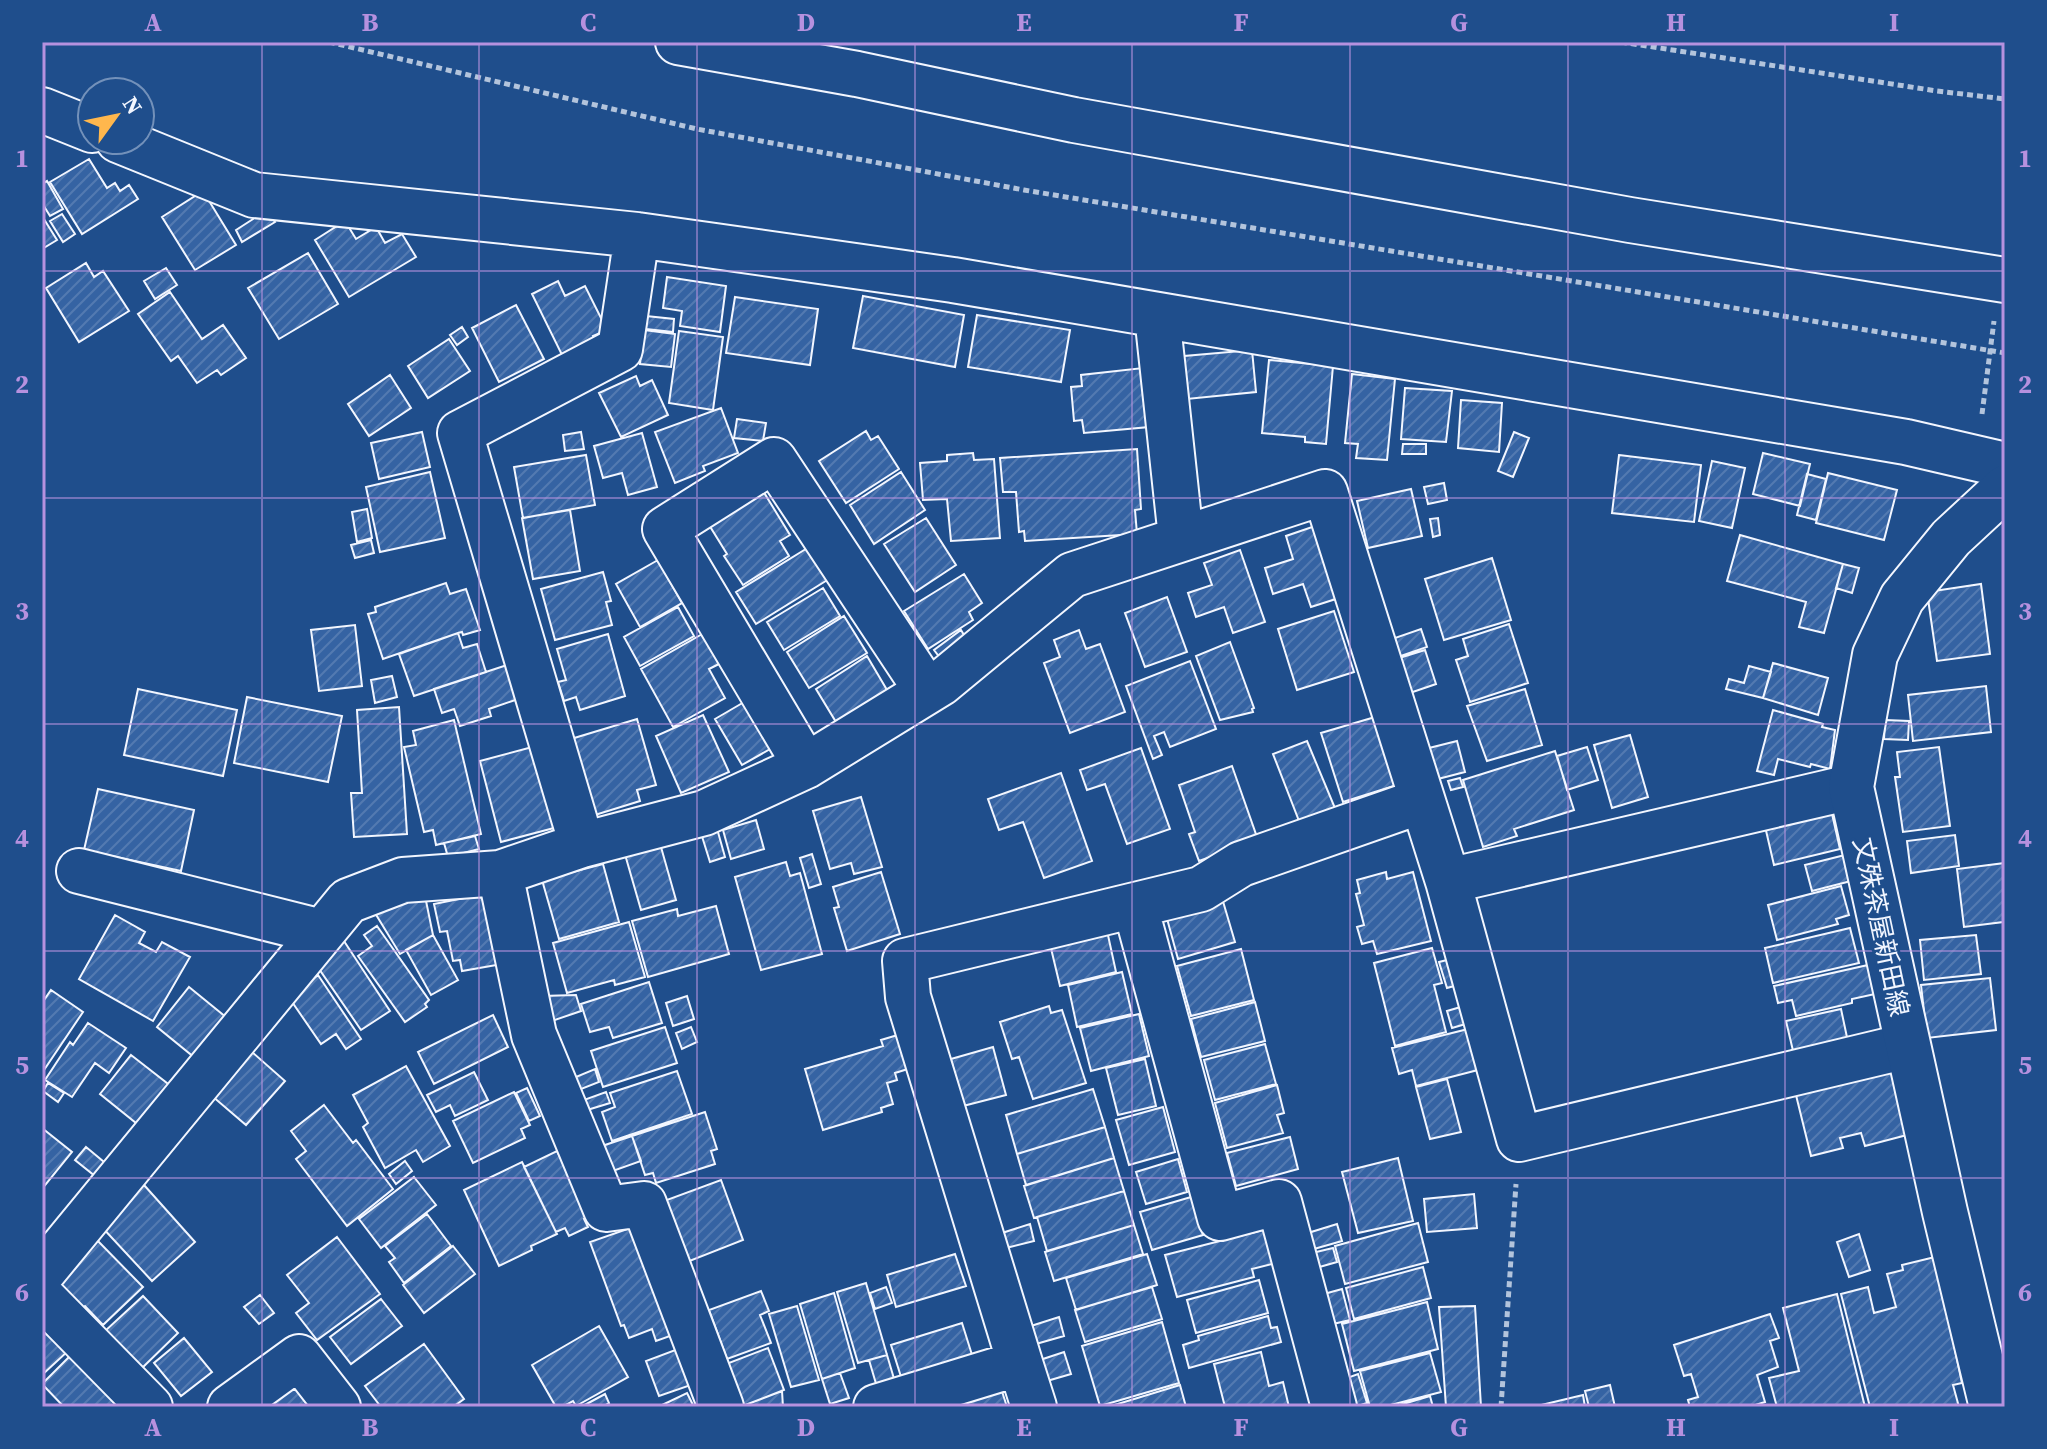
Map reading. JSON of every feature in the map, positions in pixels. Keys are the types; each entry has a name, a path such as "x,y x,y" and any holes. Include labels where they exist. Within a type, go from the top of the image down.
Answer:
{"street":[{"path":"678,42 857,74 1135,132 1630,220 2002,280"},
{"path":"42,110 76,124"},
{"path":"156,155 254,195 637,235 953,280 1890,439 1995,471"},
{"path":"582,845 460,433 620,349 637,235"},
{"path":"1157,315 1181,538"},
{"path":"806,766 665,529 774,460 927,691"},
{"name":"文殊茶屋新田線","path":"1992,1407 1907,1046 1851,787 1875,655 1902,598 1951,538 1995,471"},
{"path":"42,1273 348,901 403,880 500,873 582,845 704,813 806,766 941,683 1072,575 1325,492 1448,881 1519,1139 1907,1046"},
{"path":"1448,881 1851,787"},
{"path":"1034,1407 908,997 905,961 1201,889 1241,864 1421,801"},
{"path":"79,871 322,932"},
{"path":"500,873 534,1035 606,1209 644,1204 721,1407"},
{"path":"1135,906 1220,1218 1279,1202 1334,1407"},
{"path":"42,1297 150,1407"},
{"path":"230,1407 299,1357 338,1407"},
{"path":"876,1407 1020,1363"}],"path":[{"path":"329,42 712,132 1024,190 2005,353"},
{"path":"1621,42 2005,99"},
{"path":"1995,471 1990,351 2002,280"},
{"path":"1501,1407 1519,1139"}],"building":[{"path":"89,159 107,188 115,183 120,191 129,185 138,199 82,234 50,182"},
{"path":"47,181 63,209 50,216 42,203 42,184"},
{"path":"203,191 236,245 195,270 162,217"},
{"path":"267,210 275,222 242,242 236,230"},
{"path":"62,214 75,234 63,242 50,221"},
{"path":"42,216 57,240 42,249"},
{"path":"345,221 356,239 376,227 385,243 402,234 416,257 349,297 315,240"},
{"path":"308,253 338,304 279,339 248,288"},
{"path":"86,263 94,277 103,271 129,311 79,342 46,288"},
{"path":"166,268 177,285 155,299 144,281"},
{"path":"667,277 726,286 720,332 680,326 682,311 663,308"},
{"path":"558,281 565,296 585,286 607,330 593,336 596,343 564,359 532,294"},
{"path":"170,292 202,339 223,325 246,358 221,375 217,370 197,383 178,356 171,361 138,314"},
{"path":"863,296 964,315 955,367 853,348"},
{"path":"735,297 818,309 810,365 726,353"},
{"path":"516,305 544,359 499,382 472,328"},
{"path":"977,315 1070,330 1061,382 968,367"},
{"path":"646,316 674,319 673,332 646,329"},
{"path":"462,327 468,337 457,345 450,335"},
{"path":"644,330 675,334 671,367 640,364"},
{"path":"679,331 723,337 713,410 669,403"},
{"path":"449,339 470,371 428,398 408,366"},
{"path":"1252,350 1256,392 1177,400 1173,357"},
{"path":"1269,360 1333,366 1326,444 1305,442 1305,437 1262,433"},
{"path":"1143,368 1149,427 1084,433 1082,420 1074,421 1071,387 1082,386 1081,375"},
{"path":"1352,374 1395,379 1387,460 1356,458 1358,444 1345,443"},
{"path":"390,375 411,408 369,436 348,404"},
{"path":"636,376 640,386 652,380 668,415 621,437 599,393"},
{"path":"1405,388 1452,391 1446,442 1401,439"},
{"path":"1461,400 1502,403 1499,452 1458,448"},
{"path":"721,408 738,453 703,466 705,471 675,483 655,432"},
{"path":"737,419 766,423 763,441 734,438"},
{"path":"866,431 871,440 878,436 899,469 846,503 819,461"},
{"path":"422,432 430,467 379,479 371,443"},
{"path":"581,432 584,449 565,451 563,435"},
{"path":"1514,432 1529,438 1513,477 1498,471"},
{"path":"642,433 657,487 628,495 622,473 603,478 594,446"},
{"path":"1403,444 1426,444 1426,454 1402,454"},
{"path":"1137,449 1141,509 1135,510 1137,534 1025,541 1024,531 1019,532 1016,492 1003,492 1000,458"},
{"path":"973,453 974,460 994,459 1000,538 951,541 947,499 923,500 920,463 947,461 947,455"},
{"path":"1763,453 1810,464 1800,506 1753,494"},
{"path":"586,455 595,505 523,518 514,467"},
{"path":"1619,455 1701,465 1694,522 1612,513"},
{"path":"1712,461 1745,468 1732,528 1699,521"},
{"path":"430,472 445,538 380,552 366,487"},
{"path":"901,472 925,510 874,544 850,505"},
{"path":"1828,473 1897,490 1884,540 1816,523"},
{"path":"1807,474 1826,479 1816,520 1797,515"},
{"path":"1444,483 1447,500 1428,504 1424,487"},
{"path":"760,486 790,535 780,541 789,556 743,585 706,520"},
{"path":"1411,489 1422,536 1368,548 1357,501"},
{"path":"367,509 372,538 357,542 352,512"},
{"path":"570,510 580,571 533,579 522,518"},
{"path":"926,518 956,565 915,592 884,544"},
{"path":"1438,518 1440,535 1433,537 1430,519"},
{"path":"1318,525 1342,597 1311,607 1303,584 1273,594 1265,568 1293,559 1286,536"},
{"path":"1740,535 1843,564 1824,633 1799,627 1806,602 1727,581"},
{"path":"371,540 374,553 355,558 351,545"},
{"path":"809,547 829,579 756,624 736,592"},
{"path":"1240,550 1265,622 1233,633 1224,607 1196,617 1188,593 1212,585 1204,563"},
{"path":"1492,558 1511,620 1444,640 1425,579"},
{"path":"658,560 682,603 640,627 616,584"},
{"path":"1843,564 1859,568 1852,593 1836,588"},
{"path":"603,572 611,601 606,602 612,625 555,640 541,589"},
{"path":"964,574 982,603 969,612 973,620 928,649 904,611"},
{"path":"446,583 450,594 466,589 480,630 463,635 462,632 458,633 383,659 368,614 376,612 375,607"},
{"path":"1981,584 1990,654 1937,661 1927,592"},
{"path":"823,588 840,616 784,650 767,622"},
{"path":"1167,597 1187,652 1145,667 1125,613"},
{"path":"678,607 694,636 640,666 624,637"},
{"path":"1334,611 1354,672 1297,690 1278,629"},
{"path":"844,616 867,653 809,688 787,652"},
{"path":"1509,624 1528,683 1470,702 1456,660 1468,656 1463,639"},
{"path":"355,625 362,686 319,691 311,630"},
{"path":"1421,629 1427,647 1395,658 1389,640"},
{"path":"961,630 967,640 941,659 934,650"},
{"path":"1079,630 1086,649 1100,644 1125,712 1070,733 1044,663 1060,657 1054,640"},
{"path":"458,633 463,648 477,644 486,672 414,696 399,654"},
{"path":"704,633 721,663 709,669 725,698 673,727 641,669"},
{"path":"608,634 625,696 580,710 576,697 564,701 558,682 566,680 557,649"},
{"path":"1230,642 1254,708 1253,712 1220,720 1196,656"},
{"path":"1425,650 1436,684 1407,694 1396,659"},
{"path":"867,656 887,690 836,722 816,689"},
{"path":"1190,661 1216,729 1170,747 1164,732 1154,736 1162,755 1153,759 1126,686"},
{"path":"1773,663 1828,678 1818,715 1763,698"},
{"path":"507,665 518,699 489,709 491,716 460,726 454,709 442,713 434,689"},
{"path":"1749,666 1771,672 1763,698 1726,689 1729,679 1744,683"},
{"path":"392,676 397,697 375,703 371,680"},
{"path":"1986,686 1991,732 1913,741 1908,695"},
{"path":"138,689 237,710 223,776 124,755"},
{"path":"1525,689 1542,745 1487,761 1467,706"},
{"path":"247,697 342,716 328,782 234,763"},
{"path":"751,698 779,744 742,765 715,719"},
{"path":"399,707 407,834 354,837 351,793 362,793 357,710"},
{"path":"1773,710 1835,730 1830,769 1778,759 1774,775 1757,771"},
{"path":"703,715 729,772 681,793 656,736"},
{"path":"1375,717 1397,785 1343,802 1321,733"},
{"path":"637,719 656,785 637,790 640,801 595,815 571,739"},
{"path":"454,720 481,834 436,845 433,830 424,832 404,747 416,745 413,731"},
{"path":"1885,720 1909,721 1908,740 1884,739"},
{"path":"1630,735 1648,797 1612,808 1594,745"},
{"path":"1307,741 1337,813 1301,826 1273,754"},
{"path":"1457,741 1465,772 1434,780 1425,749"},
{"path":"536,746 554,828 501,842 480,761"},
{"path":"1587,747 1598,780 1567,790 1557,756"},
{"path":"1939,747 1950,826 1903,832 1895,777 1900,777 1897,752"},
{"path":"1141,748 1170,829 1127,844 1105,784 1087,790 1080,770"},
{"path":"1555,751 1574,810 1514,829 1517,836 1483,847 1463,780"},
{"path":"1232,766 1258,840 1199,861 1189,834 1195,832 1179,785"},
{"path":"1061,773 1092,861 1044,878 1023,822 999,830 988,799"},
{"path":"1460,778 1463,787 1451,790 1448,781"},
{"path":"98,789 194,810 181,871 84,850"},
{"path":"861,797 882,867 854,874 851,863 830,869 813,811"},
{"path":"1830,805 1840,849 1774,865 1764,822"},
{"path":"756,820 764,849 731,859 723,830"},
{"path":"716,825 725,857 710,862 700,830"},
{"path":"1955,835 1959,866 1911,873 1907,841"},
{"path":"475,836 479,849 448,857 444,843"},
{"path":"659,840 676,900 641,910 624,851"},
{"path":"812,854 821,884 809,888 800,858"},
{"path":"1845,855 1851,881 1812,891 1805,865"},
{"path":"786,862 790,876 800,873 822,954 761,970 735,877"},
{"path":"2005,863 2003,922 1964,927 1957,869"},
{"path":"603,864 619,922 559,939 542,880"},
{"path":"881,872 900,934 847,951 834,908 839,907 833,887"},
{"path":"1386,872 1387,879 1413,872 1431,941 1377,954 1373,941 1362,944 1357,927 1364,925 1356,894 1360,893 1357,880"},
{"path":"1841,886 1849,915 1836,919 1838,924 1777,940 1768,905"},
{"path":"494,892 508,963 462,971 460,960 453,961 447,931 440,932 434,904"},
{"path":"425,896 433,935 400,954 375,913"},
{"path":"1222,898 1235,942 1178,959 1166,915"},
{"path":"716,906 729,954 648,977 632,921 677,909 678,916"},
{"path":"115,915 145,932 139,943 156,952 162,942 190,957 153,1021 79,979"},
{"path":"629,922 645,977 615,985 614,980 567,993 553,943"},
{"path":"377,926 429,1000 425,1004 427,1007 405,1022 358,956 372,946 364,935"},
{"path":"1106,926 1116,972 1060,986 1049,940"},
{"path":"1850,928 1859,963 1773,983 1765,948"},
{"path":"340,935 390,1011 361,1030 315,963"},
{"path":"433,935 458,980 431,995 406,950"},
{"path":"1976,935 1981,974 1924,980 1920,940"},
{"path":"1432,948 1442,983 1434,985 1446,1032 1395,1046 1374,963"},
{"path":"1241,949 1254,1000 1191,1016 1177,966"},
{"path":"1451,959 1458,985 1447,988 1439,962"},
{"path":"1868,965 1875,994 1852,999 1852,1003 1796,1016 1792,1000 1778,1003 1774,986"},
{"path":"1122,972 1132,1014 1077,1027 1068,985"},
{"path":"318,975 361,1039 346,1049 336,1034 321,1044 290,999"},
{"path":"1990,978 1996,1030 1927,1038 1921,985"},
{"path":"649,982 662,1023 613,1038 609,1027 590,1032 581,1004"},
{"path":"189,987 232,1022 200,1062 157,1027"},
{"path":"51,990 83,1012 42,1073 42,1003"},
{"path":"576,995 581,1011 549,1022 542,996"},
{"path":"687,996 694,1019 673,1026 666,1003"},
{"path":"1255,1002 1265,1041 1201,1057 1191,1019"},
{"path":"1049,1006 1051,1013 1062,1010 1086,1083 1033,1099 1019,1057 1012,1059 1000,1022"},
{"path":"1464,1006 1469,1023 1452,1028 1447,1011"},
{"path":"1841,1009 1848,1042 1794,1055 1786,1021"},
{"path":"1139,1014 1149,1056 1091,1071 1080,1028"},
{"path":"493,1015 508,1047 434,1084 418,1052"},
{"path":"88,1023 126,1048 109,1073 95,1063 72,1097 45,1080 70,1042 73,1045"},
{"path":"665,1027 677,1063 603,1087 591,1051"},
{"path":"691,1027 697,1042 682,1049 676,1033"},
{"path":"1468,1029 1478,1070 1416,1086 1412,1070 1399,1074 1392,1048"},
{"path":"901,1034 911,1068 895,1073 897,1080 887,1083 893,1104 881,1108 882,1112 823,1130 805,1069 883,1046 881,1040"},
{"path":"1265,1044 1276,1084 1215,1100 1204,1060"},
{"path":"993,1047 1006,1095 963,1106 951,1059"},
{"path":"252,1052 285,1081 246,1125 212,1096"},
{"path":"131,1055 172,1087 141,1127 100,1094"},
{"path":"1145,1059 1156,1106 1118,1115 1106,1068"},
{"path":"1889,1063 1907,1135 1865,1146 1861,1133 1840,1138 1843,1148 1811,1156 1794,1087"},
{"path":"406,1066 450,1146 423,1162 416,1150 385,1168 363,1127 368,1123 353,1095"},
{"path":"595,1069 599,1082 576,1091 571,1079"},
{"path":"677,1071 692,1114 612,1141 602,1112 615,1107 610,1093"},
{"path":"474,1072 488,1100 455,1116 450,1105 436,1112 427,1095"},
{"path":"1447,1079 1461,1132 1430,1139 1416,1087"},
{"path":"48,1083 64,1093 58,1102 43,1091"},
{"path":"1277,1085 1284,1113 1277,1115 1283,1133 1227,1148 1215,1103"},
{"path":"527,1088 540,1116 529,1121 516,1093"},
{"path":"1093,1089 1105,1127 1017,1154 1006,1115"},
{"path":"514,1092 530,1125 521,1129 525,1138 473,1163 453,1121"},
{"path":"606,1092 610,1103 584,1111 581,1101"},
{"path":"324,1105 353,1143 356,1140 393,1189 347,1226 296,1159 306,1151 291,1131"},
{"path":"1163,1107 1175,1152 1129,1165 1116,1120"},
{"path":"705,1112 717,1149 711,1151 715,1164 656,1183 653,1173 645,1175 632,1136"},
{"path":"1105,1127 1114,1158 1026,1185 1017,1154"},
{"path":"42,1128 72,1152 42,1189"},
{"path":"632,1136 641,1161 610,1172 602,1146"},
{"path":"1290,1137 1298,1169 1236,1186 1227,1153"},
{"path":"86,1147 110,1167 100,1180 75,1160"},
{"path":"557,1151 589,1216 584,1219 588,1227 569,1236 565,1228 556,1232 524,1167"},
{"path":"1114,1158 1124,1191 1034,1218 1024,1186"},
{"path":"1398,1158 1413,1221 1358,1233 1342,1172"},
{"path":"1178,1159 1187,1192 1146,1204 1136,1172"},
{"path":"405,1161 412,1171 396,1184 389,1174"},
{"path":"522,1162 557,1234 499,1266 464,1190"},
{"path":"414,1177 436,1205 381,1248 359,1219"},
{"path":"721,1180 743,1240 687,1262 664,1201"},
{"path":"144,1185 195,1242 152,1281 100,1225"},
{"path":"1124,1191 1134,1225 1047,1251 1037,1217"},
{"path":"1474,1194 1477,1228 1427,1232 1424,1199"},
{"path":"1191,1197 1203,1235 1152,1250 1140,1212"},
{"path":"427,1214 451,1246 404,1283 389,1262 395,1258 385,1246"},
{"path":"1418,1223 1428,1262 1345,1284 1335,1246"},
{"path":"1030,1224 1034,1241 1006,1248 1002,1233"},
{"path":"1337,1224 1342,1241 1314,1249 1308,1233"},
{"path":"1134,1225 1143,1254 1054,1281 1045,1252"},
{"path":"633,1227 673,1335 656,1341 652,1329 629,1338 624,1325 621,1326 590,1242"},
{"path":"1267,1229 1276,1263 1252,1269 1254,1277 1177,1297 1165,1255"},
{"path":"1859,1234 1870,1270 1849,1277 1837,1242"},
{"path":"94,1237 143,1287 103,1325 85,1306 80,1310 68,1298 71,1295 53,1277"},
{"path":"337,1237 380,1294 317,1340 296,1313 309,1303 287,1275"},
{"path":"453,1246 475,1274 424,1313 403,1285"},
{"path":"1333,1248 1337,1262 1316,1268 1312,1253"},
{"path":"955,1254 966,1286 896,1307 887,1275"},
{"path":"1147,1254 1157,1285 1076,1310 1066,1278"},
{"path":"1935,1257 1962,1383 1953,1385 1959,1407 1870,1407 1841,1294 1868,1287 1874,1313 1896,1307 1887,1274 1903,1270 1902,1265"},
{"path":"1423,1267 1431,1298 1354,1319 1346,1288"},
{"path":"1259,1280 1268,1313 1196,1333 1187,1300"},
{"path":"866,1283 887,1355 858,1363 837,1292"},
{"path":"886,1287 892,1303 875,1309 870,1293"},
{"path":"1152,1287 1162,1319 1085,1342 1075,1310"},
{"path":"1342,1289 1350,1320 1333,1324 1324,1294"},
{"path":"761,1291 769,1311 760,1315 771,1343 727,1359 709,1310"},
{"path":"834,1293 855,1368 822,1379 800,1304"},
{"path":"1837,1294 1865,1407 1777,1407 1769,1378 1799,1371 1783,1308"},
{"path":"260,1295 274,1313 259,1324 244,1307"},
{"path":"143,1296 178,1333 140,1370 104,1332"},
{"path":"381,1299 402,1326 351,1364 330,1337"},
{"path":"1427,1302 1438,1349 1354,1371 1342,1324"},
{"path":"797,1306 819,1380 791,1387 769,1314"},
{"path":"1475,1306 1481,1407 1446,1407 1439,1307"},
{"path":"1770,1314 1779,1338 1770,1341 1778,1367 1757,1375 1765,1402 1749,1407 1690,1407 1688,1400 1698,1397 1691,1374 1684,1376 1674,1345"},
{"path":"1268,1316 1271,1328 1277,1327 1281,1342 1189,1368 1183,1345 1199,1340 1198,1336"},
{"path":"1059,1317 1064,1336 1036,1344 1031,1326"},
{"path":"42,1322 68,1351 42,1375"},
{"path":"1162,1322 1179,1383 1100,1406 1082,1346"},
{"path":"962,1323 973,1358 902,1380 891,1345"},
{"path":"599,1326 628,1377 576,1406 573,1401 556,1407 532,1365"},
{"path":"184,1338 212,1372 181,1396 154,1363"},
{"path":"424,1344 464,1399 453,1407 381,1407 365,1386"},
{"path":"768,1348 784,1390 740,1407 721,1366"},
{"path":"678,1349 691,1385 659,1396 646,1361"},
{"path":"1064,1352 1071,1374 1047,1381 1040,1360"},
{"path":"1261,1352 1269,1386 1283,1382 1289,1407 1225,1407 1214,1364"},
{"path":"1430,1353 1441,1392 1383,1407 1370,1407 1360,1371"},
{"path":"72,1354 118,1403 114,1407 64,1407 42,1384"},
{"path":"887,1355 895,1382 877,1387 869,1360"},
{"path":"840,1373 849,1398 830,1404 822,1379"},
{"path":"1358,1374 1367,1403 1355,1407 1347,1378"},
{"path":"287,1378 310,1407 249,1407"},
{"path":"999,1382 1007,1407 918,1407"},
{"path":"1180,1385 1186,1407 1108,1407"},
{"path":"1610,1385 1615,1407 1589,1407 1585,1391"},
{"path":"782,1391 783,1407 740,1407"},
{"path":"687,1393 694,1407 658,1407"},
{"path":"605,1394 609,1403 602,1407 581,1407"},
{"path":"1583,1395 1585,1407 1533,1407"},
{"path":"1430,1396 1433,1407 1393,1407"}]}
